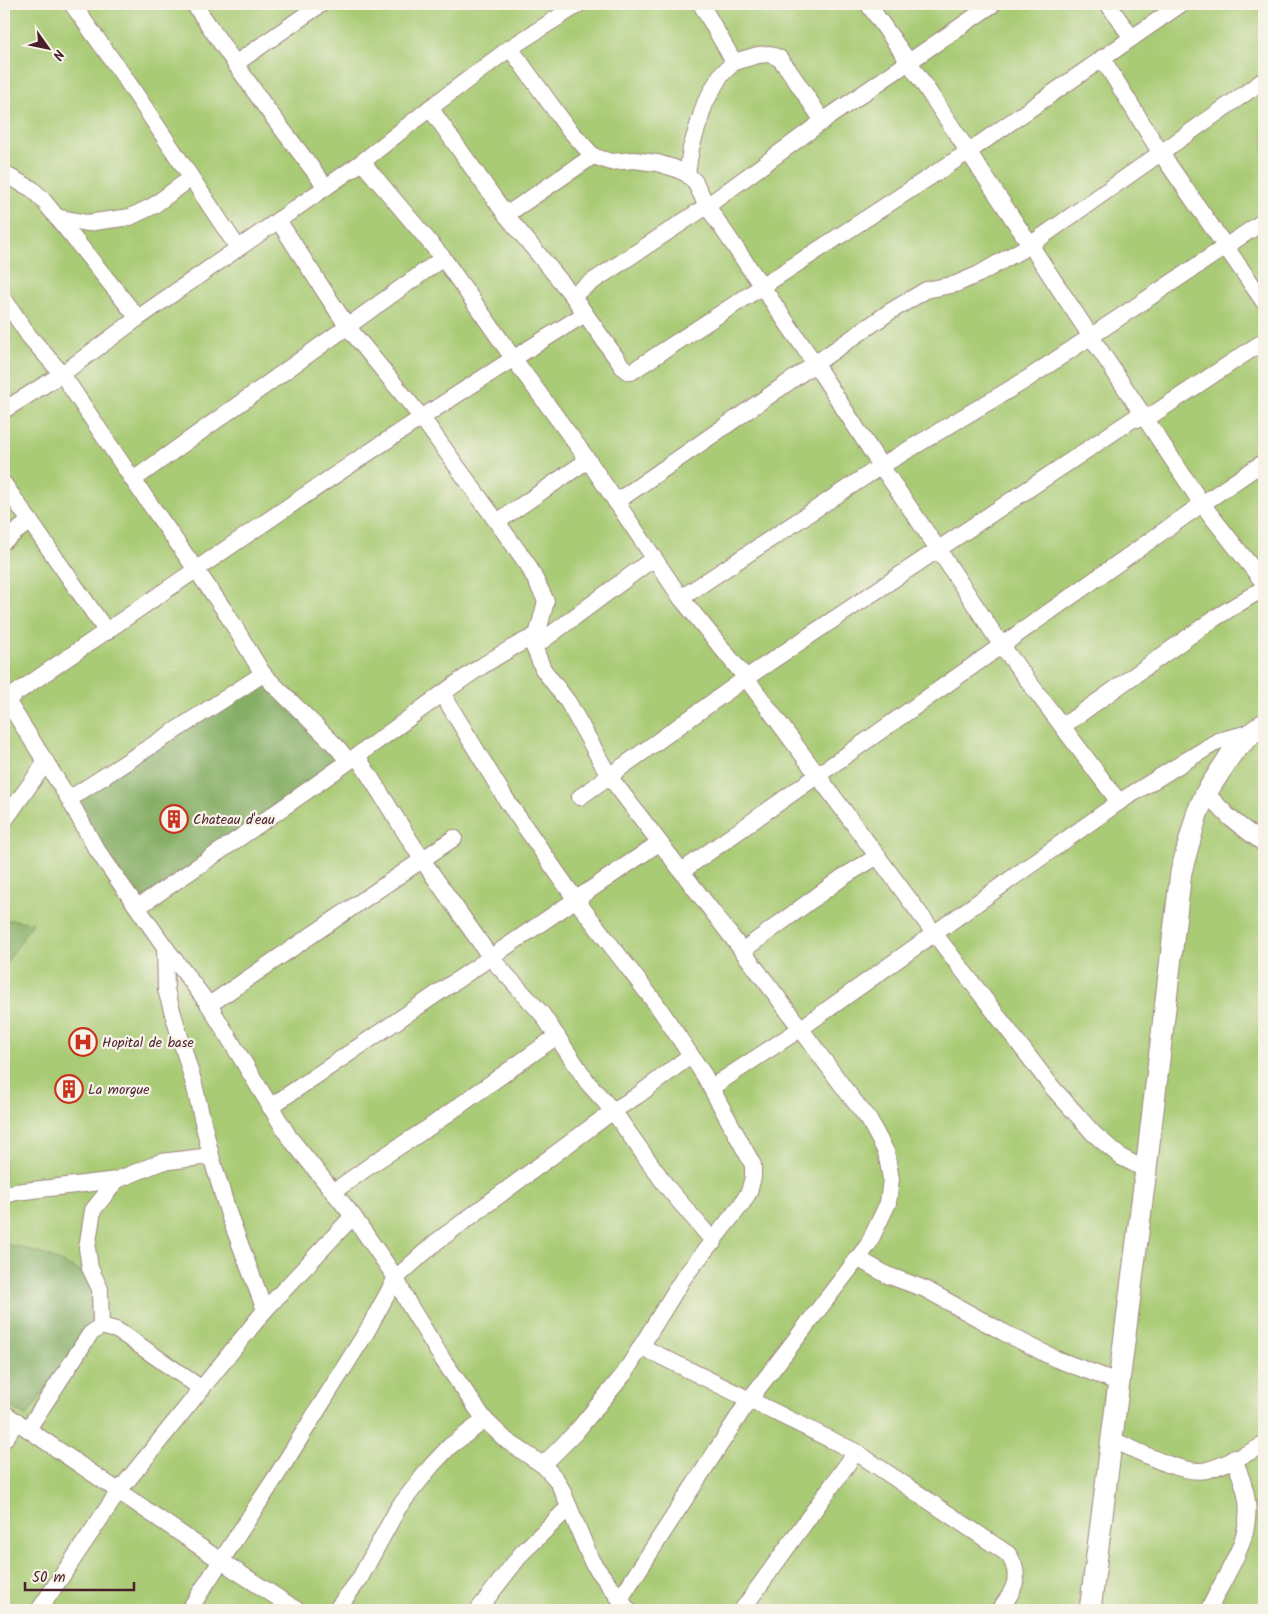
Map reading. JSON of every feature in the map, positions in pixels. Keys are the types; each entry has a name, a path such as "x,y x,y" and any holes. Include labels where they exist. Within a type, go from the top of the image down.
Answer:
{"street":[{"path":"72,4 123,75 238,248"},
{"path":"194,4 235,64 326,187"},
{"path":"235,64 320,4"},
{"path":"4,410 62,374 138,318 362,162 510,48 579,4"},
{"path":"701,4 734,62"},
{"path":"868,4 909,62 1202,504 1264,583"},
{"path":"572,295 707,206 823,121 994,4"},
{"path":"1108,4 1132,38"},
{"path":"430,108 506,215 572,295 622,366 631,372 968,152 1181,4"},
{"path":"510,48 568,127 593,156 611,162 634,160 657,163 687,174 694,182 707,206 815,364 1002,646 1119,802"},
{"path":"687,174 691,148 704,102 720,76 734,62 769,54 779,58 823,121"},
{"path":"1102,58 1160,152 1264,302"},
{"path":"616,502 891,311 926,290 956,284 979,274 1030,245 1264,80"},
{"path":"506,215 593,156"},
{"path":"362,162 443,258 588,460 681,598 746,678 934,933 1052,1086 1094,1134 1121,1157 1146,1170"},
{"path":"4,174 32,189 43,200 138,318"},
{"path":"56,217 88,224 130,217 154,206 191,178"},
{"path":"278,220 347,326 422,418 528,565 546,601 536,641 543,669 568,702 609,776 870,1120 886,1152 891,1179 888,1203 868,1245 749,1400 624,1605 592,1562 559,1484 543,1465 507,1441 485,1420 438,1352 408,1303 396,1278 352,1216 289,1137 209,1005 165,947 95,847 69,799 5,698 107,632 422,418 513,358 585,314"},
{"path":"681,598 881,466 1024,381 1090,335 1264,221"},
{"path":"133,480 443,258"},
{"path":"4,299 29,336 62,374 133,480 225,611 263,674 337,747 353,758 491,958 542,1014 588,1083 613,1111 667,1187 714,1242"},
{"path":"580,797 746,678 1121,427 1133,420 1146,419 1264,341"},
{"path":"497,522 588,460"},
{"path":"682,870 1264,462"},
{"path":"4,484 107,632"},
{"path":"4,541 30,522"},
{"path":"138,907 266,821 517,644 536,641 654,558"},
{"path":"1063,726 1215,618 1264,588"},
{"path":"69,799 263,674"},
{"path":"443,695 507,801 576,900 657,1005 712,1087 753,1165 753,1177 749,1192 741,1205 714,1242 684,1277 624,1374 575,1433 543,1465"},
{"path":"712,1087 800,1029 1119,802 1218,741 1259,728"},
{"path":"1090,1610 1146,1170 1181,872 1197,814 1206,793 1232,753 1259,728"},
{"path":"4,821 46,762"},
{"path":"1206,793 1230,818 1264,844"},
{"path":"209,1005 423,861 454,838"},
{"path":"270,1107 659,843"},
{"path":"742,950 843,878 878,856"},
{"path":"165,947 166,990 194,1084 211,1156 229,1215 265,1310"},
{"path":"333,1192 428,1128 557,1036"},
{"path":"189,1610 278,1475 367,1331 396,1278 436,1242 690,1056"},
{"path":"4,1196 16,1192 116,1180 161,1162 211,1156"},
{"path":"101,1326 100,1288 90,1268 87,1248 94,1210 116,1180"},
{"path":"39,1610 118,1491 265,1310 352,1216"},
{"path":"858,1258 887,1275 925,1289 1056,1359 1118,1382"},
{"path":"101,1326 116,1330 126,1336 202,1389"},
{"path":"4,1440 16,1421 90,1334 101,1326"},
{"path":"642,1347 856,1452 1008,1554 1014,1563 1016,1577 1013,1590 999,1610"},
{"path":"336,1610 359,1580 398,1508 432,1465 450,1446 485,1420"},
{"path":"16,1421 221,1561 297,1610"},
{"path":"1111,1439 1150,1457 1186,1470 1206,1470 1264,1445"},
{"path":"742,1610 856,1452"},
{"path":"1209,1610 1241,1545 1247,1522 1246,1495 1234,1458"},
{"path":"478,1610 522,1553 569,1507"}],"green space":[{"path":"4,4 1264,4 1264,1610 4,1610"},
{"path":"262,680 341,760 139,901 74,801"},
{"path":"12,920 33,923 4,966 4,921"},
{"path":"4,1244 48,1256 81,1272 95,1286 94,1313 90,1326 26,1417 4,1402"}],"place":[{"name":"Chateau d'eau","path":"174,819"},
{"name":"Hopital de base","path":"83,1042"},
{"name":"La morgue","path":"69,1089"}]}
